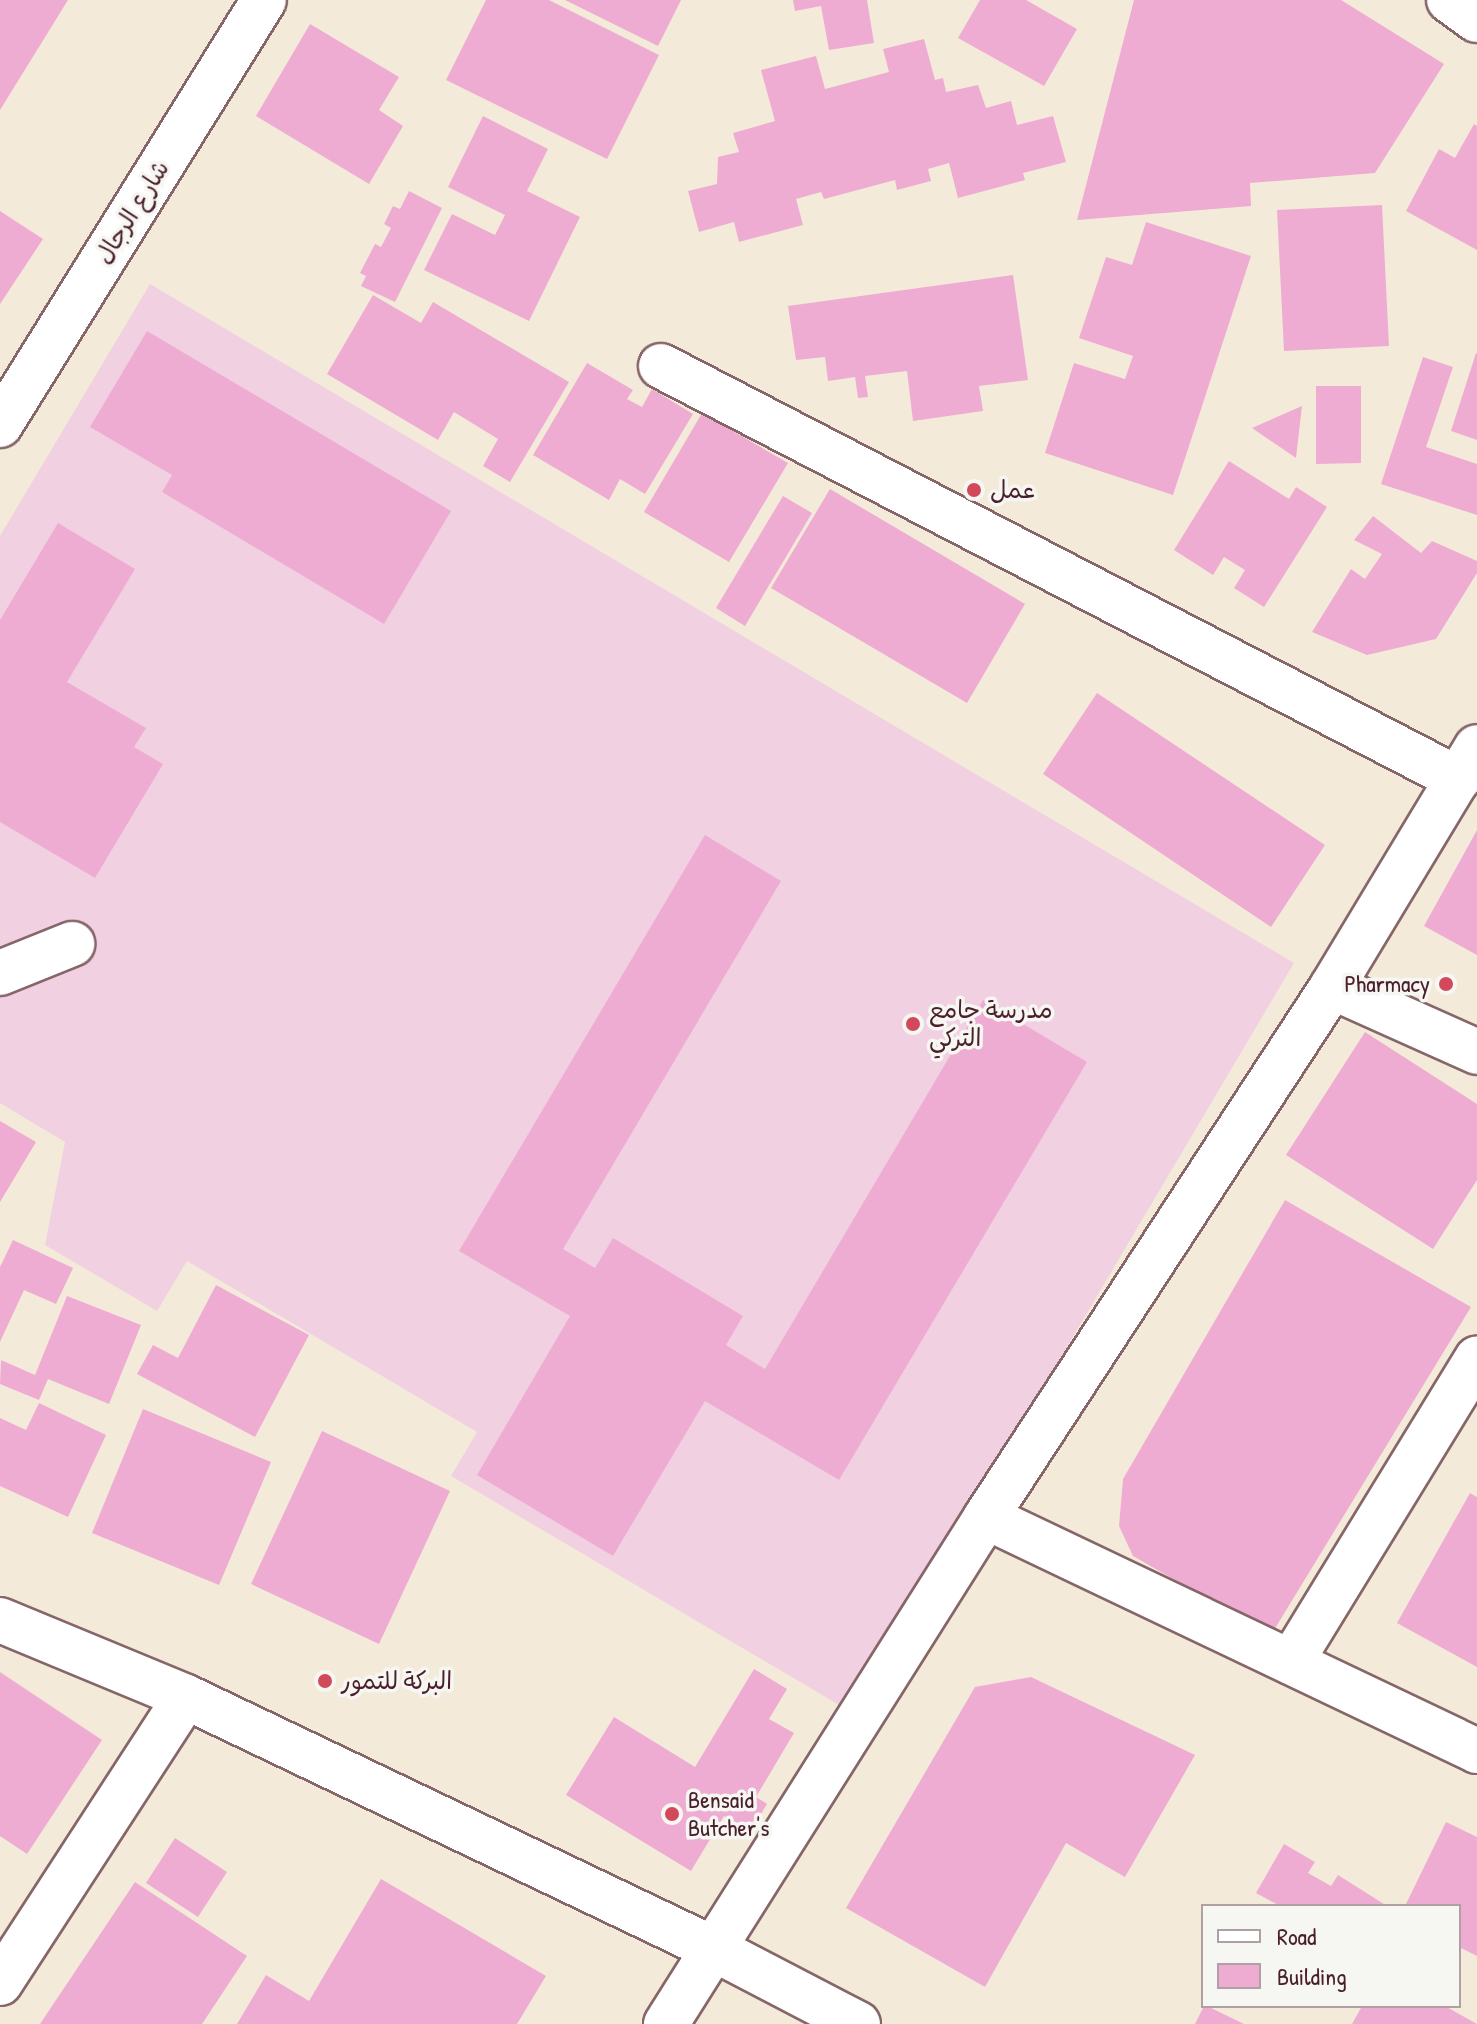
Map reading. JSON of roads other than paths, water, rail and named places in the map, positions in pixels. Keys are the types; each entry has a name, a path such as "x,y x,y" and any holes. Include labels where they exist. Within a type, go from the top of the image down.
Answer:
{"street":[{"name":"شارع الرجال","path":"0,425 264,0"},
{"path":"1449,0 1477,20"},
{"path":"661,366 1468,763 1332,987 986,1517 716,1950 666,2024"},
{"path":"0,973 72,944"},
{"path":"1332,987 1477,1052"},
{"path":"1291,1662 1477,1359"},
{"path":"986,1517 1477,1751"},
{"path":"0,1620 186,1697 716,1950 858,2024"},
{"path":"0,1983 186,1697"}],"place":[{"name":"عمل","path":"974,490"},
{"name":"Pharmacy","path":"1446,984"},
{"name":"مدرسة جامع التركي","path":"913,1024"},
{"name":"البركة للتمور","path":"325,1681"},
{"name":"Bensaid Butcher's","path":"672,1814"}]}
